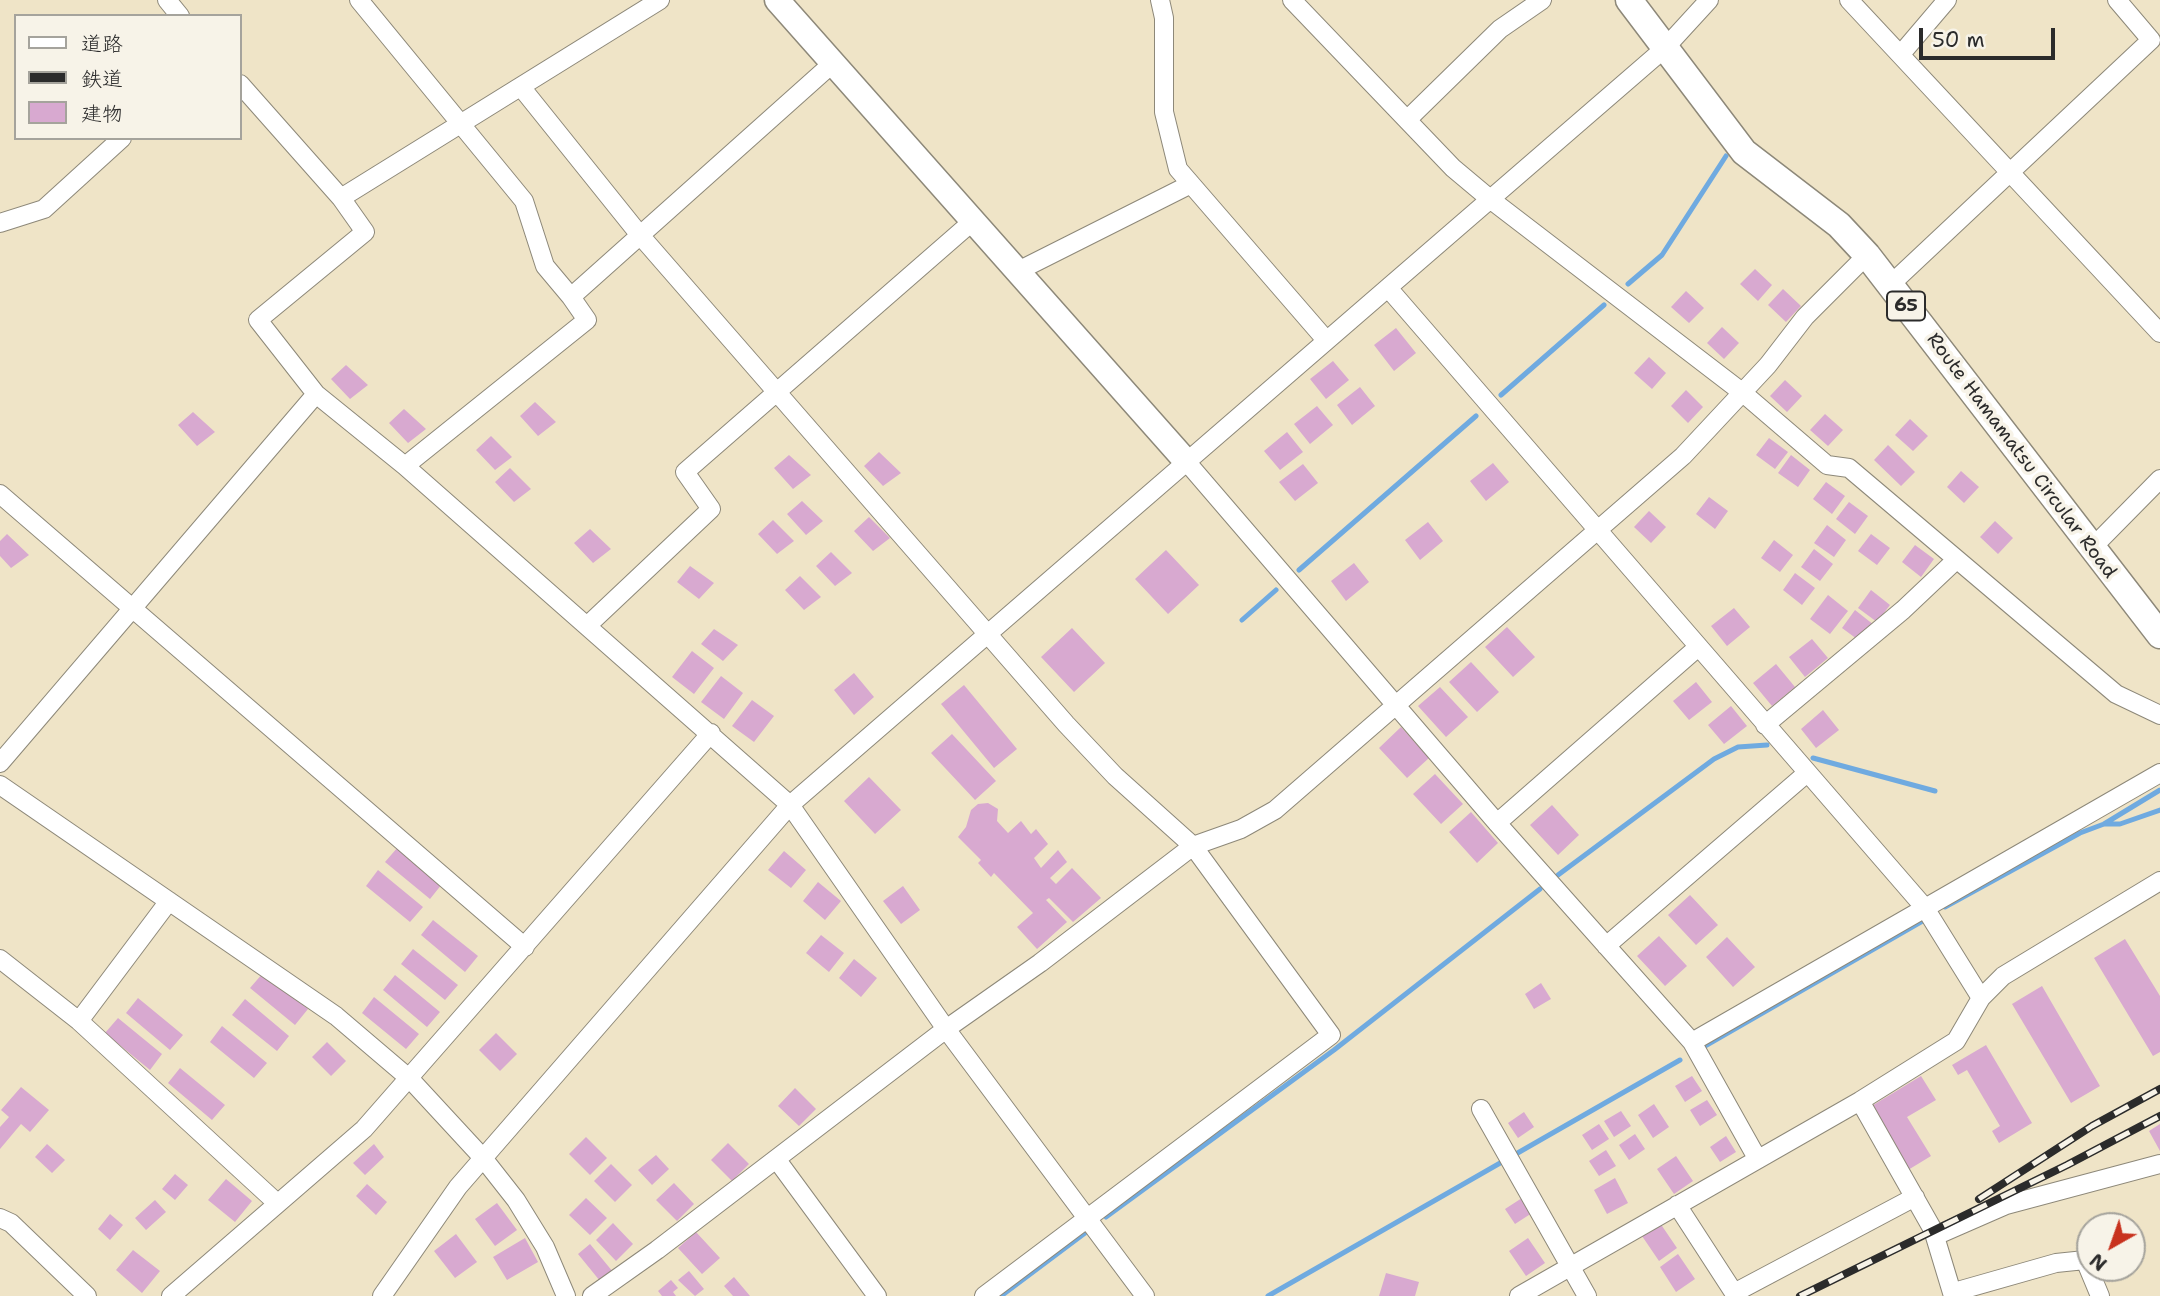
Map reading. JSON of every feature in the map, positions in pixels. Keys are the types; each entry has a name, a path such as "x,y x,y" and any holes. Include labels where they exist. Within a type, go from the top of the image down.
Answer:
{"main road":[{"name":"Route Hamamatsu Circular Road","path":"1629,0 1750,158 1839,225 1867,255 2091,549 2160,635"}],"street":[{"path":"167,0 178,14"},
{"path":"359,0 458,124 524,201 545,266 587,320 405,466"},
{"path":"341,198 660,0"},
{"path":"777,0 1185,460 1497,822 1692,1042 1757,1158"},
{"path":"1160,0 1164,18 1164,113 1178,169 1189,185 1326,340"},
{"path":"1292,0 1409,118 1453,167 1490,199 1743,393 1827,465 1849,468 2116,694 2160,715"},
{"path":"1409,118 1500,29 1542,0"},
{"path":"382,1296 429,1225 483,1158 790,805 989,635 1185,460 1388,289 1665,48 1710,0"},
{"path":"1849,0 2160,333"},
{"path":"1901,54 1947,0"},
{"path":"1890,285 2010,173 2156,44 2117,0"},
{"path":"571,297 833,63"},
{"path":"242,86 341,198 365,232 258,320 317,394 405,466 588,625 790,805 946,1029 1145,1296"},
{"path":"521,87 639,234 989,635 1115,776 1193,846 1331,1035 984,1296"},
{"path":"0,223 44,209 120,140"},
{"path":"1018,271 1189,185"},
{"path":"588,625 711,509 685,472 973,221"},
{"path":"592,1296 1193,846 1241,829 1275,810 1683,456 1743,393 1805,317 1867,255"},
{"path":"1388,289 1925,908 1981,998"},
{"path":"0,764 135,610 317,394"},
{"path":"2091,549 2160,480"},
{"path":"0,494 525,947"},
{"path":"1765,725 1903,610 1956,560"},
{"path":"1497,822 1697,648"},
{"path":"171,1296 364,1129 712,733"},
{"path":"1606,946 1807,773"},
{"path":"1692,1042 2160,773"},
{"path":"0,785 336,1016 410,1079 483,1158 516,1200 545,1247 566,1296"},
{"path":"1519,1296 1860,1101 1956,1041 1981,998 2003,976 2160,881"},
{"path":"79,1021 169,901"},
{"path":"1,966 79,1021 277,1203"},
{"path":"1860,1101 1935,1236 1954,1294 2056,1263 2085,1260 2100,1296"},
{"path":"1481,1109 1587,1296"},
{"path":"777,1160 877,1296"},
{"path":"1935,1236 2006,1205 2160,1164"},
{"path":"1677,1205 1735,1295 1915,1197"},
{"path":"0,1218 10,1223 87,1296"}],"building":[{"path":"1755,269 1772,285 1758,301 1740,284"},
{"path":"1783,289 1801,306 1786,322 1768,305"},
{"path":"1686,291 1704,308 1689,323 1671,307"},
{"path":"1722,327 1739,343 1724,359 1707,343"},
{"path":"1396,328 1416,353 1394,371 1374,345"},
{"path":"1649,357 1666,373 1652,389 1634,373"},
{"path":"1333,361 1349,380 1326,399 1310,379"},
{"path":"346,365 368,385 350,399 331,379"},
{"path":"1785,380 1802,396 1787,412 1770,396"},
{"path":"1360,387 1375,406 1352,425 1337,405"},
{"path":"1686,390 1703,407 1688,423 1671,406"},
{"path":"535,402 556,422 538,436 520,416"},
{"path":"1317,406 1333,425 1310,444 1294,424"},
{"path":"404,409 426,429 408,443 389,423"},
{"path":"193,412 215,432 197,446 178,425"},
{"path":"1825,414 1843,430 1828,446 1810,430"},
{"path":"1910,419 1928,436 1913,451 1895,435"},
{"path":"1287,432 1303,452 1280,470 1264,451"},
{"path":"491,436 512,457 495,470 476,450"},
{"path":"1769,438 1788,452 1775,469 1756,455"},
{"path":"1888,445 1915,472 1901,486 1874,460"},
{"path":"879,452 901,473 883,486 864,466"},
{"path":"789,455 811,475 793,489 774,468"},
{"path":"1791,455 1810,470 1798,487 1778,473"},
{"path":"1493,463 1509,482 1486,501 1470,481"},
{"path":"1303,464 1318,483 1295,501 1279,482"},
{"path":"510,468 531,489 514,502 495,482"},
{"path":"1961,471 1979,487 1964,503 1947,487"},
{"path":"1826,482 1845,496 1832,514 1813,499"},
{"path":"1709,497 1728,511 1715,529 1696,514"},
{"path":"802,501 823,521 806,535 787,514"},
{"path":"1849,502 1868,516 1855,534 1836,519"},
{"path":"1649,511 1666,527 1651,543 1634,527"},
{"path":"869,517 890,538 873,551 854,531"},
{"path":"773,520 794,541 777,554 758,534"},
{"path":"1995,521 2013,538 1998,554 1980,537"},
{"path":"1428,522 1443,541 1420,560 1405,540"},
{"path":"1827,525 1846,540 1834,557 1814,543"},
{"path":"590,529 611,549 593,563 574,543"},
{"path":"7,534 29,555 11,568 0,556 0,541"},
{"path":"1871,534 1890,548 1877,565 1858,551"},
{"path":"1774,540 1793,555 1780,572 1761,558"},
{"path":"1915,545 1934,559 1921,577 1902,562"},
{"path":"1814,549 1833,564 1820,581 1801,567"},
{"path":"1166,550 1199,585 1168,614 1135,579"},
{"path":"831,552 852,573 835,586 816,566"},
{"path":"1354,563 1369,582 1346,601 1331,581"},
{"path":"690,566 714,583 699,599 677,582"},
{"path":"1795,573 1815,588 1802,605 1783,590"},
{"path":"800,576 821,597 804,610 785,590"},
{"path":"1871,590 1890,605 1877,622 1858,608"},
{"path":"1828,595 1848,611 1830,634 1810,619"},
{"path":"1734,608 1750,627 1727,646 1711,626"},
{"path":"1855,610 1874,625 1861,642 1842,628"},
{"path":"1507,627 1535,657 1513,677 1485,647"},
{"path":"1072,628 1105,663 1074,692 1041,657"},
{"path":"714,629 738,645 723,661 701,644"},
{"path":"1812,639 1828,658 1805,677 1789,657"},
{"path":"692,651 714,668 694,694 672,677"},
{"path":"1471,662 1499,692 1477,712 1449,682"},
{"path":"1776,664 1795,687 1772,706 1753,683"},
{"path":"854,673 874,697 854,715 834,690"},
{"path":"721,676 743,693 724,719 701,702"},
{"path":"1696,682 1712,702 1689,720 1673,701"},
{"path":"964,685 1017,749 994,768 941,704"},
{"path":"1440,687 1468,717 1446,737 1418,706"},
{"path":"752,700 774,716 754,742 732,726"},
{"path":"1731,706 1747,726 1724,744 1708,725"},
{"path":"1823,710 1839,730 1816,748 1801,729"},
{"path":"1401,727 1429,758 1407,778 1379,748"},
{"path":"952,734 996,781 975,800 931,753"},
{"path":"1435,774 1463,804 1441,824 1413,794"},
{"path":"869,777 901,810 875,834 844,801"},
{"path":"988,803 998,809 997,821 1008,833 1021,821 1031,834 1036,829 1048,844 1034,858 1041,868 1058,850 1067,862 1050,878 1056,884 1072,868 1101,898 1073,922 1049,898 1046,900 1067,922 1037,949 1017,927 1033,913 994,873 991,877 978,863 981,860 958,837 966,827 971,810 978,804"},
{"path":"1552,805 1579,835 1558,855 1530,825"},
{"path":"1471,812 1498,843 1477,863 1449,832"},
{"path":"398,847 442,884 430,899 385,862"},
{"path":"784,851 806,870 791,888 768,870"},
{"path":"378,870 423,907 410,922 366,886"},
{"path":"818,882 841,901 825,920 803,901"},
{"path":"903,886 920,910 901,924 883,901"},
{"path":"1690,895 1718,925 1696,945 1668,915"},
{"path":"433,920 478,956 465,972 421,935"},
{"path":"821,935 844,953 829,972 806,953"},
{"path":"1659,936 1687,966 1665,986 1637,956"},
{"path":"1727,937 1755,967 1733,987 1706,957"},
{"path":"2125,939 2160,996 2160,1052 2153,1056 2094,958"},
{"path":"413,949 458,985 445,1000 401,964"},
{"path":"854,959 877,978 861,997 839,978"},
{"path":"263,973 308,1009 295,1025 250,988"},
{"path":"395,975 440,1012 427,1027 383,990"},
{"path":"1541,983 1551,999 1534,1009 1525,994"},
{"path":"2042,986 2100,1086 2071,1103 2012,1004"},
{"path":"374,997 419,1034 406,1049 362,1013"},
{"path":"138,998 183,1035 170,1050 126,1013"},
{"path":"245,999 289,1036 277,1051 232,1015"},
{"path":"118,1018 162,1054 150,1070 105,1033"},
{"path":"222,1026 267,1063 254,1078 210,1042"},
{"path":"496,1033 517,1054 500,1071 479,1050"},
{"path":"327,1042 346,1061 331,1076 312,1057"},
{"path":"1986,1045 2032,1123 1999,1143 1992,1131 2000,1126 1967,1070 1958,1075 1952,1065"},
{"path":"180,1068 225,1105 212,1120 168,1083"},
{"path":"1692,1076 1702,1091 1685,1102 1675,1086"},
{"path":"1921,1076 1936,1100 1907,1117 1931,1156 1908,1170 1870,1107"},
{"path":"21,1087 49,1110 30,1132 21,1124 0,1149 0,1127 9,1117 1,1110"},
{"path":"795,1088 816,1109 799,1126 778,1106"},
{"path":"1707,1100 1717,1115 1700,1126 1690,1110"},
{"path":"1654,1104 1669,1127 1653,1138 1638,1115"},
{"path":"1621,1111 1631,1126 1614,1137 1604,1121"},
{"path":"1524,1112 1534,1127 1518,1138 1508,1123"},
{"path":"1599,1124 1609,1139 1592,1150 1582,1135"},
{"path":"2160,1124 2160,1151 2149,1131"},
{"path":"1635,1134 1645,1149 1629,1160 1619,1145"},
{"path":"1726,1136 1736,1152 1720,1162 1710,1147"},
{"path":"586,1137 607,1158 590,1175 569,1154"},
{"path":"728,1143 749,1164 732,1181 711,1160"},
{"path":"47,1144 65,1160 52,1173 35,1157"},
{"path":"374,1144 384,1157 365,1175 353,1163"},
{"path":"1606,1150 1616,1166 1599,1176 1589,1161"},
{"path":"656,1155 669,1169 652,1185 638,1170"},
{"path":"1676,1156 1693,1181 1674,1194 1657,1169"},
{"path":"611,1164 632,1185 615,1202 594,1181"},
{"path":"175,1174 188,1185 175,1200 162,1189"},
{"path":"1615,1178 1628,1203 1607,1214 1594,1190"},
{"path":"226,1179 252,1201 235,1222 208,1200"},
{"path":"674,1183 694,1204 677,1221 656,1200"},
{"path":"367,1184 387,1202 376,1215 356,1196"},
{"path":"586,1198 607,1218 590,1235 569,1215"},
{"path":"1522,1198 1532,1213 1515,1224 1505,1209"},
{"path":"155,1200 166,1212 146,1230 135,1218"},
{"path":"497,1203 517,1230 495,1246 475,1219"},
{"path":"110,1214 123,1225 110,1240 98,1229"},
{"path":"613,1223 633,1244 616,1261 596,1240"},
{"path":"1660,1223 1677,1248 1659,1261 1642,1236"},
{"path":"696,1232 720,1258 702,1274 678,1248"},
{"path":"456,1234 477,1262 455,1278 434,1251"},
{"path":"525,1238 538,1262 507,1280 493,1257"},
{"path":"1528,1238 1545,1263 1526,1276 1509,1251"},
{"path":"590,1244 613,1272 600,1281 578,1254"},
{"path":"133,1250 160,1271 142,1293 116,1270"},
{"path":"1678,1254 1695,1279 1676,1292 1660,1267"},
{"path":"689,1271 704,1289 695,1296 678,1280"},
{"path":"1386,1273 1419,1282 1415,1296 1379,1296"},
{"path":"734,1277 750,1296 733,1296 724,1286"},
{"path":"671,1280 678,1288 673,1292 676,1296 662,1296 658,1291"}],"waterway":[{"path":"1628,284 1662,255 1726,156"},
{"path":"1501,395 1604,305"},
{"path":"1299,570 1476,416"},
{"path":"1242,620 1276,590"},
{"path":"1558,875 1714,759 1738,747 1767,745"},
{"path":"1813,758 1935,791"},
{"path":"2104,824 2160,790"},
{"path":"1945,907 2080,833 2104,824 2120,824 2160,810"},
{"path":"1106,1217 1334,1050 1540,889"},
{"path":"1705,1046 1926,919"},
{"path":"1268,1296 1680,1060"},
{"path":"1001,1296 1085,1233"}],"railway":[{"path":"1979,1199 2092,1126 2160,1089"},
{"path":"1800,1296 2067,1165 2160,1116"}]}
